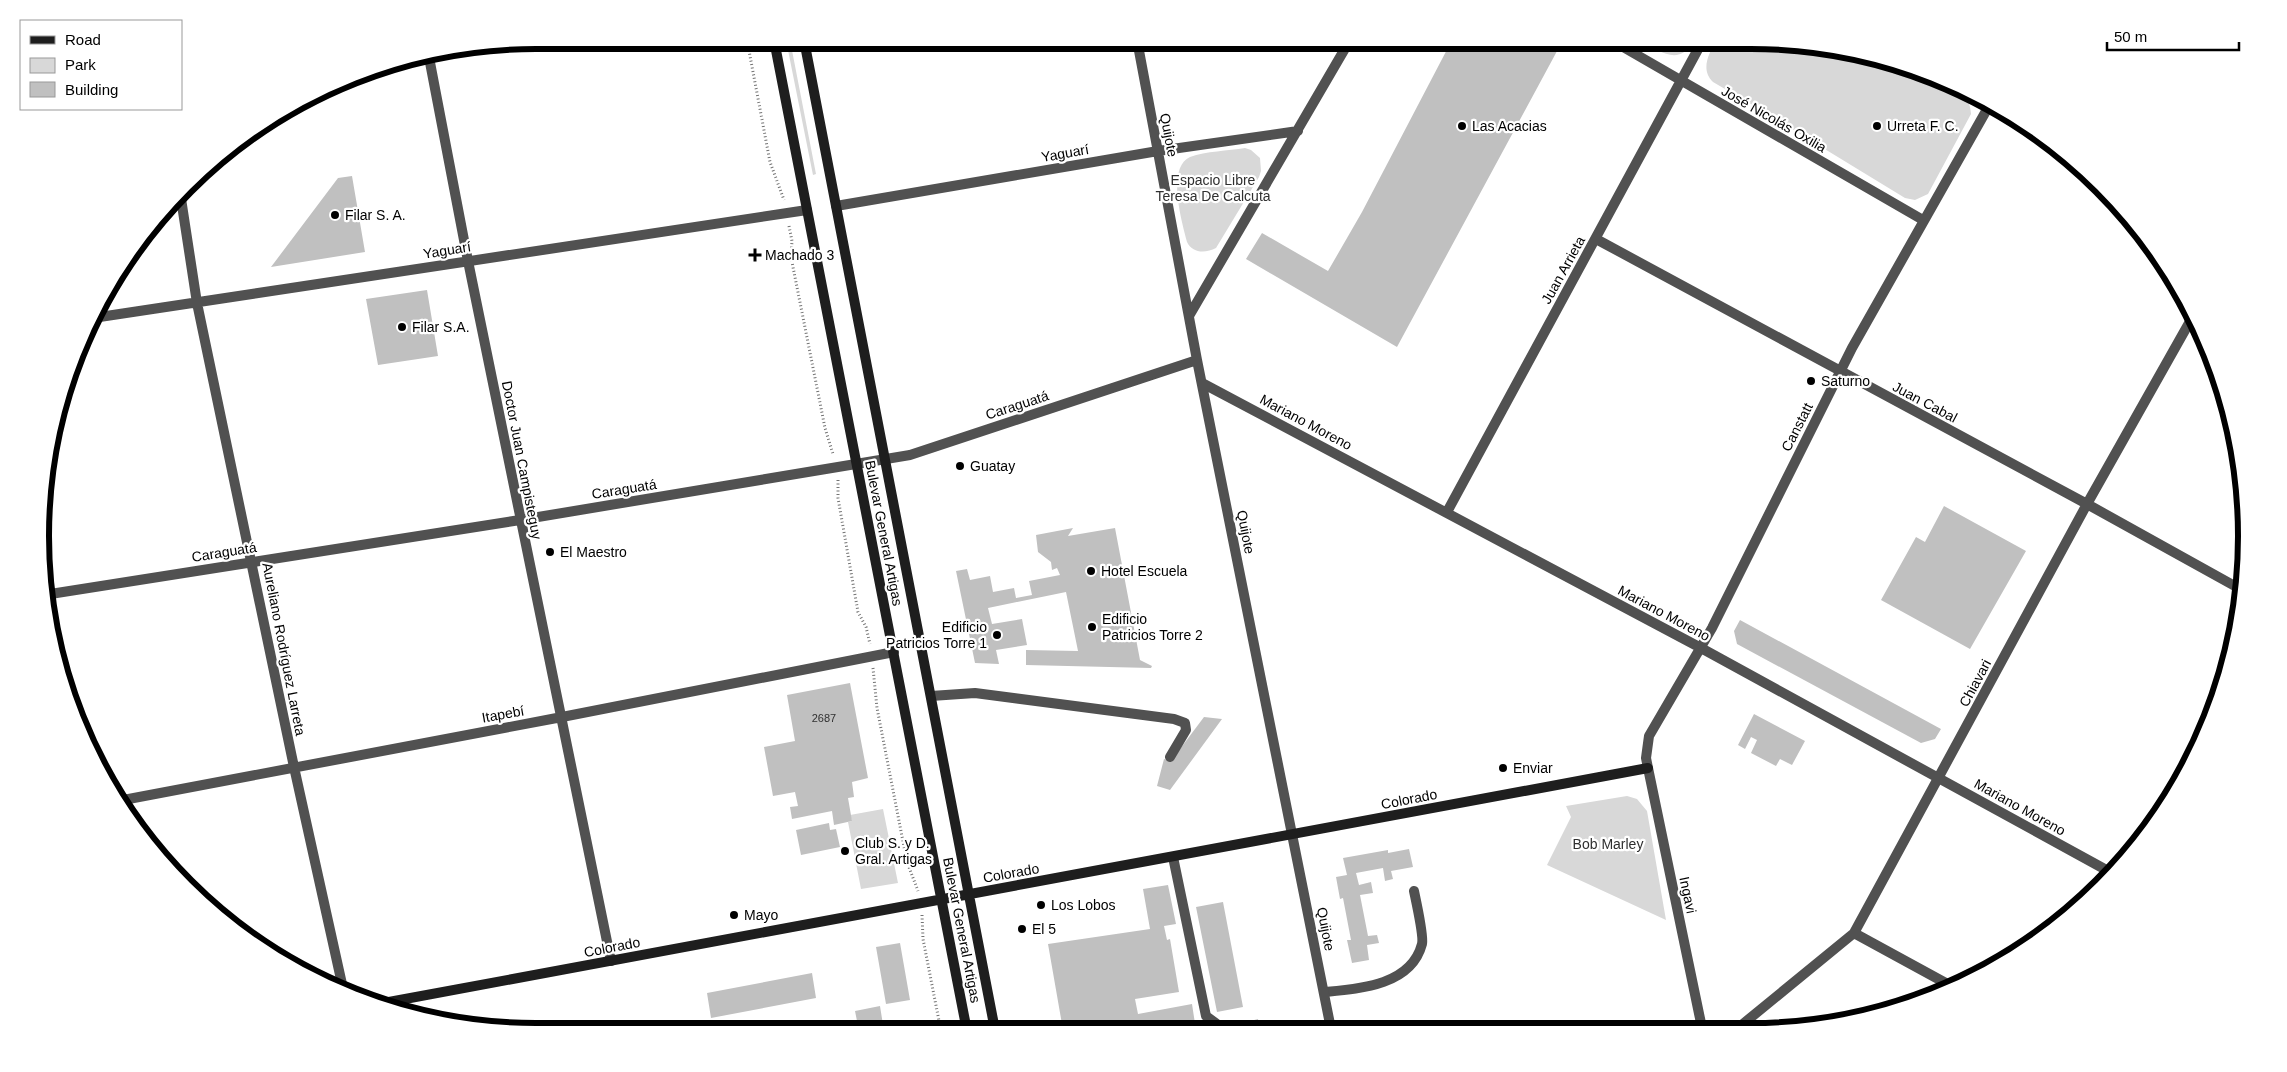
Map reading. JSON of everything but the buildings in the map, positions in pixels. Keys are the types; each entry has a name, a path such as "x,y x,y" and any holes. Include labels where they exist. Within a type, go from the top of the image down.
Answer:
{"main road":[{"name":"Bulevar General Artigas","path":"776,49 966,1023"},
{"name":"Bulevar General Artigas","path":"806,49 994,1023"},
{"name":"Colorado","path":"392,1001 1648,768"}],"street":[{"name":"Quijote","path":"1139,49 1197,360 1330,1023"},
{"path":"1189,316 1345,49"},
{"name":"José Nicolás Oxilia","path":"1627,49 1923,220"},
{"name":"Juan Arrieta","path":"1447,512 1698,49"},
{"name":"Doctor Juan Campisteguy","path":"430,61 520,520 611,961"},
{"name":"Canstatt","path":"1648,768 1646,758 1649,736 1701,648 1840,373 1923,220 1987,110"},
{"name":"Yaguarí","path":"836,206 1158,151 1298,131"},
{"name":"Aureliano Rodríguez Larreta","path":"182,202 197,303 253,561 294,766 342,982"},
{"name":"Yaguarí","path":"101,317 807,210"},
{"name":"Juan Cabal","path":"1596,239 1840,373 2088,504 2235,586"},
{"name":"Chiavari","path":"1744,1023 1854,933 2189,323"},
{"name":"Caraguatá","path":"52,594 910,456 1197,360"},
{"name":"Mariano Moreno","path":"1202,383 1701,648 2106,870"},
{"name":"Itapebí","path":"126,799 894,652"},
{"path":"932,696 975,694 1185,723 1186,730 1170,757"},
{"name":"Ingavi","path":"1648,768 1701,1023"},
{"path":"1173,857 1206,1016 1216,1023"},
{"path":"1324,992 1357,989 1389,980 1402,972 1413,961 1422,943 1414,891"},
{"path":"1854,933 1945,983"}],"path":[{"path":"749,49 770,162 783,195 787,214 792,241 791,257 825,428 836,468 839,484 838,498 858,612 866,627 872,656 877,708 907,862 922,903 923,939 939,1023"}],"green space":[{"path":"788,49 792,49 816,174 813,175"},
{"path":"1655,49 1687,49 1676,55"},
{"name":"Urreta F. C.","path":"1712,49 1751,49 1815,53 1846,58 1908,75 1966,99 1971,114 1928,194 1915,200 1905,198 1713,82 1709,77 1706,67"},
{"name":"Espacio Libre Teresa De Calcuta","path":"1245,148 1251,150 1260,158 1261,171 1259,177 1216,248 1208,251 1193,249 1187,242 1179,209 1177,183 1183,163 1196,155"},
{"name":"Bob Marley","path":"1627,796 1637,799 1647,811 1666,920 1547,865 1571,817 1566,806"},
{"path":"883,809 898,883 861,889 848,822 852,821 850,815"}],"place":[{"name":"Las Acacias","path":"1462,126"},
{"name":"Urreta F. C.","path":"1877,126"},
{"name":"Filar S. A.","path":"335,215"},
{"name":"Machado 3","path":"755,255"},
{"name":"Filar S.A.","path":"402,327"},
{"name":"Saturno","path":"1811,381"},
{"name":"Guatay","path":"960,466"},
{"name":"El Maestro","path":"550,552"},
{"name":"Hotel Escuela","path":"1091,571"},
{"name":"Edificio Patricios Torre 2","path":"1092,627"},
{"name":"Edificio Patricios Torre 1","path":"997,635"},
{"name":"Enviar","path":"1503,768"},
{"name":"Club S. y D. Gral. Artigas","path":"845,851"},
{"name":"Los Lobos","path":"1041,905"},
{"name":"Mayo","path":"734,915"},
{"name":"El 5","path":"1022,929"}]}
